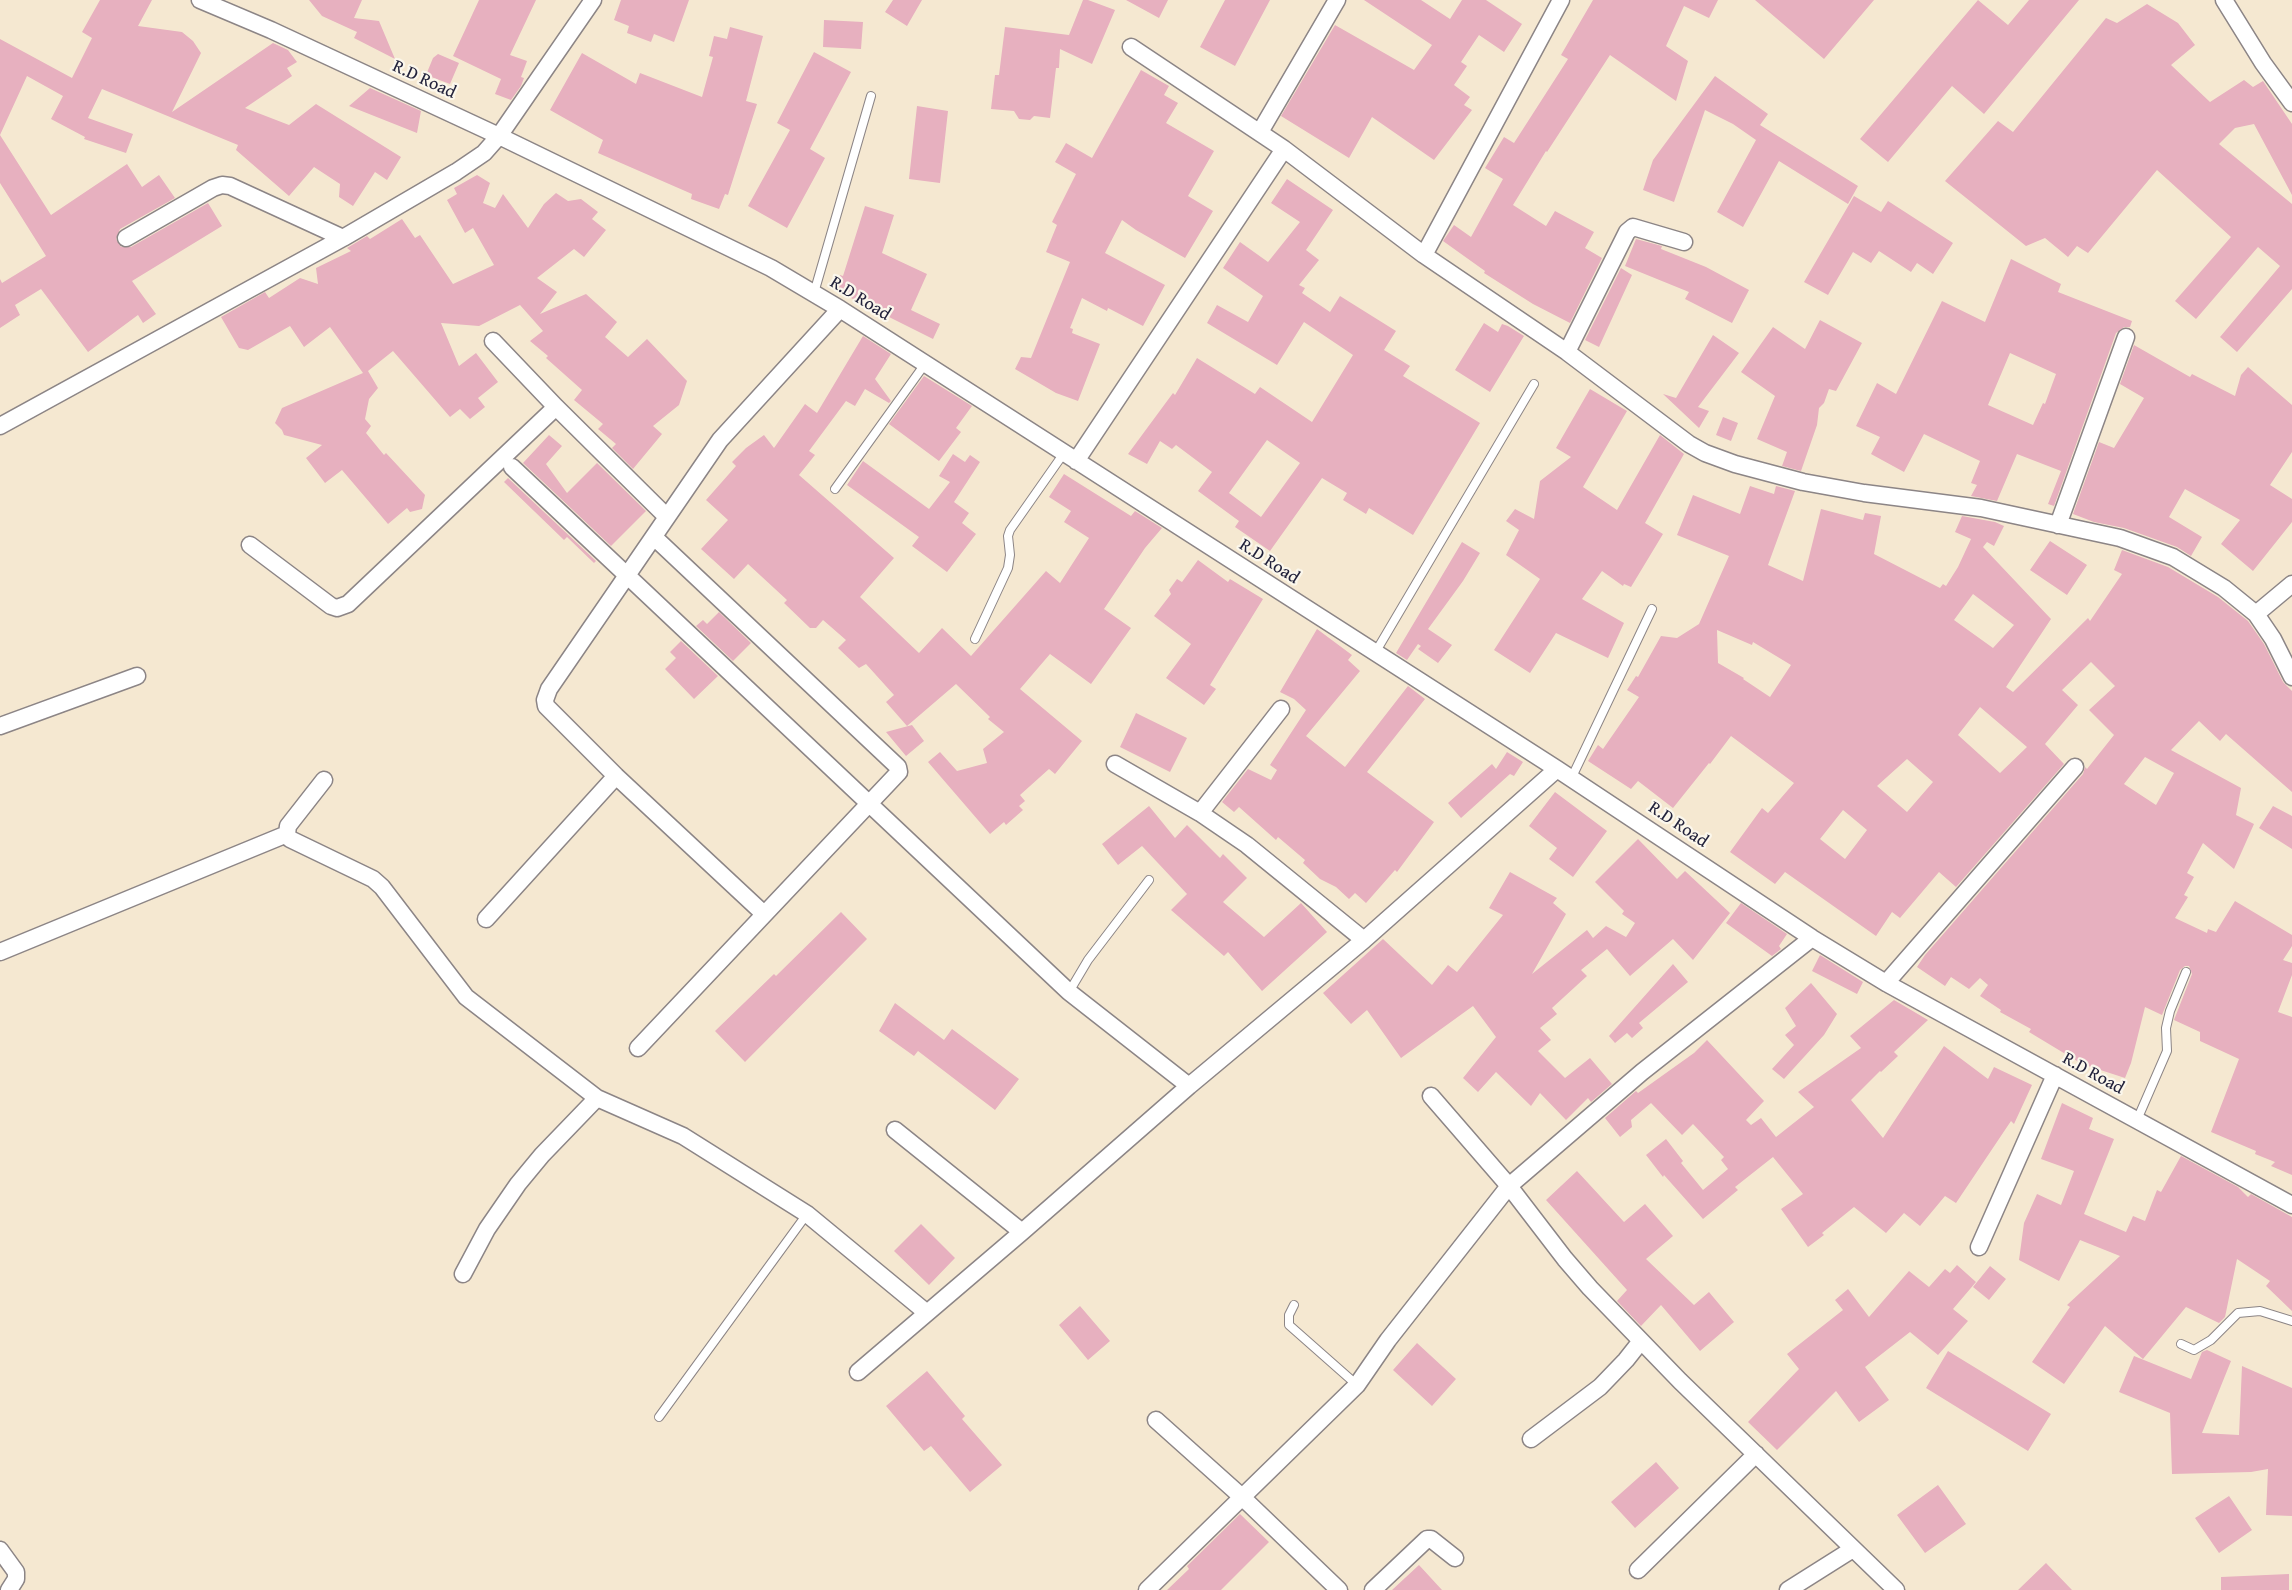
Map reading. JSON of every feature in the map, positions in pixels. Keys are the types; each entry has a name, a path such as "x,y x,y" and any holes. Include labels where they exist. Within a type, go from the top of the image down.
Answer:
{"street":[{"name":"R.D Road","path":"200,0 282,35 499,136 771,268 840,309 1564,774 1812,938 1886,982 2292,1204"},
{"path":"0,426 343,238 456,172 484,153 499,136 593,0"},
{"path":"1260,132 1337,0"},
{"path":"1424,255 1561,0"},
{"path":"2224,0 2263,63 2292,103"},
{"path":"1131,47 1260,132 1424,255 1567,352 1689,444 1705,453 1736,464 1813,484 1864,494 1981,508 2120,538 2173,557 2224,588 2256,614 2273,639 2292,677"},
{"path":"1070,457 1284,150"},
{"path":"126,238 222,185 230,186 343,238"},
{"path":"1567,352 1627,232 1633,227 1684,242"},
{"path":"765,914 616,776 546,706 545,700 549,689 720,440 840,309"},
{"path":"2058,525 2126,337"},
{"path":"493,341 667,517"},
{"path":"250,545 331,606 338,608 348,604 556,407"},
{"path":"512,467 1070,992 1189,1086"},
{"path":"638,1048 899,772 898,767 654,537"},
{"path":"2256,614 2292,584"},
{"path":"0,726 137,676"},
{"path":"1200,813 1281,709"},
{"path":"1115,764 1200,813 1280,870 1364,940"},
{"path":"1886,982 2075,766"},
{"path":"858,1372 1023,1232 1189,1086 1564,774"},
{"path":"486,919 616,776"},
{"path":"324,780 288,826 287,834 290,839 373,879 382,887 466,997 597,1098 683,1136 807,1214 927,1313"},
{"path":"0,951 287,834"},
{"path":"1147,1590 1358,1384 1388,1340 1509,1186 1642,1072 1812,938"},
{"path":"1980,1247 2055,1075"},
{"path":"1431,1096 1509,1186 1565,1259 1641,1341 1896,1590"},
{"path":"463,1274 487,1229 518,1184 542,1155 597,1098"},
{"path":"895,1130 1023,1232"},
{"path":"1531,1439 1600,1387 1641,1341"},
{"path":"1156,1420 1242,1497 1339,1590"},
{"path":"1638,1570 1756,1454"},
{"path":"1373,1590 1427,1539 1431,1539 1455,1558"},
{"path":"1788,1590 1853,1549"},
{"path":"0,1550 16,1572 16,1579 9,1590"}],"lane":[{"path":"814,293 871,96"},
{"path":"835,489 925,364"},
{"path":"1375,653 1534,384"},
{"path":"975,639 1008,568 1010,555 1008,536 1011,530 1070,457"},
{"path":"1564,774 1652,609"},
{"path":"1070,992 1088,960 1149,880"},
{"path":"2137,1120 2167,1051 2166,1028 2170,1011 2186,972"},
{"path":"659,1418 807,1214"},
{"path":"1294,1305 1289,1315 1289,1325 1358,1384"},
{"path":"2181,1344 2194,1350 2211,1340 2238,1313 2260,1311 2292,1322"}],"building":[{"path":"100,0 152,0 138,26 182,32 193,41 201,53 172,112 273,43 288,50 297,62 287,68 292,76 245,108 289,125 316,104 401,157 387,180 375,172 353,206 339,197 340,184 314,167 289,196 236,150 238,145 102,89 88,118 133,134 126,153 84,139 85,137 51,119 63,96 27,76 0,135 0,39 72,78 92,38 82,32"},
{"path":"309,0 362,0 354,18 379,21 395,59 354,38 357,32 322,16"},
{"path":"479,0 536,0 510,55 527,61 521,77 524,78 521,86 511,100 495,94 501,79 453,56"},
{"path":"621,0 689,0 674,42 654,34 651,42 627,33 629,26 614,20"},
{"path":"893,0 922,0 907,26 885,12"},
{"path":"1083,0 1115,10 1092,64 1060,49 1050,118 1034,116 1030,120 1019,119 1014,111 991,109 995,75 999,75 1005,27 1069,35"},
{"path":"1126,0 1168,0 1159,18"},
{"path":"1225,0 1270,0 1235,66 1200,47"},
{"path":"1364,0 1421,0 1450,19 1462,0 1486,0 1522,24 1504,52 1479,35 1461,62 1467,66 1454,85 1470,97 1464,105 1472,110 1434,160 1372,117 1349,158 1281,116 1335,25 1414,70 1432,45"},
{"path":"1593,0 1718,0 1709,18 1684,6 1666,46 1688,61 1676,101 1610,55 1513,205 1546,226 1555,211 1594,232 1585,248 1602,258 1570,323 1533,304 1484,273 1485,271 1443,241 1454,225 1471,237 1503,179 1485,168 1504,137 1514,143 1568,59 1561,55"},
{"path":"1755,0 1874,0 1824,59"},
{"path":"1978,0 2008,25 2029,0 2079,0 1984,114 1952,86 1888,162 1860,139"},
{"path":"2147,4 2178,23 2195,45 2171,65 2210,102 2244,80 2253,87 2263,81 2292,124 2292,195 2254,124 2235,128 2219,144 2292,204 2292,289 2237,352 2220,337 2280,266 2258,247 2196,319 2175,301 2231,237 2157,170 2088,253 2077,246 2068,257 2045,238 2026,246 1945,181 1998,121 2013,132 2106,18 2117,23"},
{"path":"824,20 863,22 861,49 823,47"},
{"path":"730,27 763,36 746,101 757,104 728,195 725,194 719,209 691,199 692,194 598,153 603,140 550,110 582,53 636,84 640,73 702,97 713,57 709,56 714,36 727,39"},
{"path":"814,52 851,72 810,149 825,158 787,228 748,206 790,130 777,123"},
{"path":"438,54 459,63 450,84 426,75 433,58"},
{"path":"1141,70 1169,86 1164,95 1178,103 1166,123 1214,151 1188,196 1213,211 1185,258 1122,220 1105,253 1165,285 1143,326 1082,298 1070,328 1073,329 1072,333 1100,344 1078,401 1056,393 1015,369 1021,357 1031,358 1070,262 1046,252 1057,225 1052,222 1076,174 1055,162 1066,143 1092,158"},
{"path":"1715,76 1768,114 1760,125 1858,186 1848,204 1779,161 1743,227 1717,212 1756,140 1733,124 1705,110 1674,202 1643,190 1653,160"},
{"path":"370,88 421,111 417,133 349,106"},
{"path":"917,106 948,111 940,183 909,179"},
{"path":"0,135 51,215 127,164 142,187 159,175 175,198 120,229 116,239 121,247 131,247 208,203 222,226 132,281 156,314 143,323 138,315 88,352 41,289 15,305 20,315 0,328 0,279 2,283 46,256 0,183"},
{"path":"477,175 490,183 483,203 495,208 503,194 528,228 544,204 556,193 568,201 581,199 598,212 592,219 606,230 584,257 574,249 537,278 557,292 540,314 586,294 617,322 605,337 628,357 647,339 687,381 679,405 653,426 662,434 633,469 612,448 616,444 598,429 603,424 574,400 582,390 530,341 543,331 520,305 479,326 441,323 459,366 476,353 498,382 478,398 485,407 470,419 460,409 450,417 393,351 368,371 378,388 369,399 365,419 371,426 366,433 384,455 386,453 425,495 422,509 410,512 407,508 388,524 342,470 325,483 306,458 322,445 284,435 275,423 282,408 363,373 330,327 304,347 290,326 248,350 239,348 221,317 265,292 269,298 300,278 318,284 316,268 351,251 347,248 367,236 370,239 402,219 415,238 420,235 453,284 494,265 473,228 465,233 447,200 457,194 454,188"},
{"path":"1287,179 1333,210 1306,250 1319,260 1299,285 1305,288 1302,293 1330,312 1340,296 1396,331 1384,350 1410,366 1403,376 1480,423 1413,535 1369,508 1366,514 1343,500 1347,493 1322,478 1270,551 1235,527 1239,521 1198,491 1212,472 1176,445 1172,449 1160,441 1147,464 1128,454 1173,393 1175,395 1197,358 1255,394 1260,387 1312,422 1353,355 1304,322 1277,365 1207,323 1217,305 1248,322 1263,296 1223,268 1240,242 1268,262 1300,222 1271,203","holes":["1267,440 1300,463 1261,517 1229,493"]},
{"path":"1854,196 1881,212 1888,201 1953,243 1933,274 1917,263 1911,272 1879,251 1871,263 1853,252 1828,295 1804,282"},
{"path":"865,206 894,215 882,253 927,274 911,310 940,324 933,339 833,289 840,275 843,276"},
{"path":"1636,239 1662,246 1661,249 1706,267 1749,290 1732,323 1685,299 1689,292 1625,266"},
{"path":"2011,259 2061,284 2058,292 2132,321 2130,327 2124,327 2116,333 2054,506 2048,504 2061,471 2017,454 1997,501 1971,496 1977,485 1971,483 1980,461 1924,434 1904,472 1871,454 1880,437 1856,426 1877,383 1896,394 1942,301 1985,322","holes":["2010,353 2056,374 2045,404 2043,403 2033,425 1988,405"]},
{"path":"1621,268 1632,275 1599,347 1585,340"},
{"path":"1820,320 1862,343 1836,391 1829,389 1824,403 1819,408 1817,425 1801,471 1782,466 1787,452 1757,439 1775,396 1741,372 1773,327 1805,349"},
{"path":"1484,323 1498,332 1502,324 1524,336 1490,392 1455,370"},
{"path":"1713,335 1739,353 1698,407 1709,411 1699,428 1663,394 1676,398"},
{"path":"863,336 891,354 875,379 891,401 889,403 865,389 855,406 846,401 809,451 815,455 799,475 894,558 860,597 919,653 942,628 971,656 1046,571 1060,583 1089,538 1064,522 1071,511 1049,497 1064,474 1131,516 1135,511 1162,528 1145,548 1104,609 1131,628 1091,684 1050,654 1020,689 1082,741 1055,774 1049,769 1020,795 1025,801 1019,806 1023,810 1006,825 1004,822 990,834 928,762 940,752 957,771 987,763 983,749 1004,732 988,719 990,717 956,684 907,726 886,702 894,695 866,664 859,668 838,648 846,640 823,620 816,628 810,628 784,603 787,600 748,564 734,579 701,549 728,520 706,500 736,466 732,462 764,435 774,448 805,404 817,413"},
{"path":"2134,345 2190,377 2192,374 2235,396 2241,375 2248,367 2292,405 2292,452 2270,485 2292,499 2292,522 2253,571 2221,544 2240,520 2185,489 2169,517 2202,537 2191,556 2177,547 2124,528 2094,522 2073,514 2099,442 2114,448 2144,398 2120,384"},
{"path":"924,376 972,406 956,428 961,432 939,461 889,424"},
{"path":"1590,389 1627,411 1583,487 1617,510 1660,435 1684,454 1645,523 1663,534 1631,587 1624,584 1623,586 1602,571 1582,599 1624,623 1608,658 1556,633 1530,673 1494,650 1540,579 1506,555 1519,530 1506,521 1515,509 1534,519 1540,481 1571,457 1556,448"},
{"path":"1723,417 1738,423 1731,441 1716,435"},
{"path":"549,435 562,446 546,464 567,493 597,463 646,511 611,546 523,463"},
{"path":"953,454 965,462 970,455 980,462 954,502 969,513 962,523 976,534 947,572 912,546 919,537 847,485 863,461 929,509 950,482 939,476"},
{"path":"508,478 596,561 594,563 567,537 564,540 504,482"},
{"path":"1750,486 1774,494 1776,486 1795,491 1768,565 1803,581 1821,509 1863,520 1865,513 1881,516 1874,554 1940,588 1943,584 1946,586 1971,539 1955,532 1962,516 1995,522 2004,526 1994,546 1987,542 1983,547 2051,619 2006,687 2013,692 2088,618 2090,621 2122,574 2114,570 2122,550 2168,567 2218,597 2248,621 2264,644 2283,682 2292,691 2292,792 2226,734 2220,741 2199,721 2171,750 2241,788 2236,815 2254,824 2234,869 2203,843 2187,873 2194,877 2184,895 2188,897 2175,918 2207,933 2208,929 2216,932 2235,901 2292,935 2292,946 2283,960 2292,963 2292,975 2278,1012 2292,1017 2292,1175 2271,1166 2275,1162 2255,1154 2256,1151 2211,1132 2239,1059 2200,1041 2200,1032 2174,1020 2192,974 2189,966 2180,970 2162,1015 2145,1007 2125,1078 2082,1064 2029,1032 2031,1029 2000,1012 2001,1010 1980,996 1988,985 1980,978 1969,989 1951,977 1945,986 1917,967 2114,735 2089,710 2115,686 2091,662 2062,690 2078,705 2045,744 2064,764 1956,887 1939,872 1900,918 1892,912 1876,936 1785,872 1775,884 1730,852 1762,808 1768,813 1794,783 1731,736 1673,808 1638,781 1631,789 1588,761 1598,745 1603,749 1639,697 1627,690 1636,676 1638,677 1661,636 1677,638 1699,624 1729,556 1677,535 1693,495 1740,514","holes":["1973,594 2014,625 1993,648 1954,620","1717,630 1752,645 1753,642 1791,665 1770,697 1718,663","1980,707 2027,747 2000,773 1958,735","2145,757 2174,773 2156,805 2124,784","1907,759 1933,782 1907,812 1877,786","1843,810 1867,830 1845,859 1820,839"]},
{"path":"2050,541 2087,565 2067,595 2030,570"},
{"path":"1462,542 1480,553 1428,629 1452,645 1438,663 1418,649 1421,646 1418,644 1407,660 1396,653"},
{"path":"1198,560 1228,582 1230,579 1263,599 1210,685 1216,689 1204,705 1166,678 1191,644 1154,616 1171,594 1169,590 1177,579 1182,582"},
{"path":"719,612 751,643 733,661 696,626 703,620 707,624"},
{"path":"1317,629 1352,655 1348,660 1360,671 1306,736 1345,767 1408,686 1425,699 1367,772 1434,822 1397,872 1395,870 1366,903 1355,893 1349,899 1336,887 1320,879 1303,863 1305,860 1278,837 1276,840 1239,807 1234,812 1222,802 1248,769 1271,780 1277,770 1270,765 1306,710 1294,699 1280,692"},
{"path":"681,641 718,676 694,699 665,669 676,658 670,652"},
{"path":"1136,713 1187,738 1170,772 1120,747"},
{"path":"912,725 924,741 906,756 886,732"},
{"path":"1507,752 1523,762 1514,776 1510,774 1461,818 1448,803 1492,764 1496,769"},
{"path":"1555,792 1607,831 1573,877 1549,859 1557,848 1529,826"},
{"path":"1149,806 1175,838 1187,825 1220,858 1223,854 1247,878 1223,902 1264,937 1301,903 1327,932 1262,991 1228,952 1224,956 1171,910 1187,894 1142,846 1118,865 1102,844"},
{"path":"2273,806 2292,816 2292,849 2259,828"},
{"path":"1638,839 1677,879 1685,871 1730,913 1693,960 1673,939 1630,976 1607,949 1581,970 1587,976 1552,1008 1557,1014 1540,1028 1551,1040 1538,1051 1565,1078 1590,1058 1612,1084 1591,1102 1588,1098 1566,1120 1540,1093 1531,1106 1496,1072 1478,1092 1463,1078 1496,1037 1473,1006 1401,1058 1367,1010 1351,1024 1323,993 1383,939 1432,985 1448,965 1457,972 1503,915 1489,908 1510,872 1557,898 1553,903 1566,914 1532,974 1587,930 1593,938 1606,926 1626,937 1635,923 1622,914 1624,911 1595,882"},
{"path":"1741,903 1787,934 1779,946 1781,949 1772,956 1726,923"},
{"path":"841,912 867,939 745,1062 715,1031 774,974 776,976"},
{"path":"1820,955 1863,982 1857,994 1812,971"},
{"path":"1673,964 1688,982 1639,1023 1643,1028 1632,1038 1627,1033 1615,1043 1609,1036"},
{"path":"1811,983 1837,1014 1824,1035 1784,1079 1772,1069 1794,1045 1785,1035 1796,1026 1785,1008"},
{"path":"1894,1000 1928,1020 1894,1052 1898,1056 1851,1100 1883,1138 1944,1046 1988,1079 1994,1067 2032,1085 2014,1124 2011,1121 1956,1203 1945,1196 1920,1226 1904,1213 1886,1233 1854,1207 1808,1247 1781,1209 1803,1194 1773,1157 1735,1187 1738,1190 1703,1219 1664,1175 1663,1177 1646,1155 1666,1139 1683,1161 1681,1163 1703,1190 1728,1169 1721,1160 1724,1157 1693,1124 1682,1135 1651,1103 1631,1120 1632,1127 1620,1137 1605,1118 1636,1091 1638,1093 1694,1053 1707,1040 1764,1101 1746,1120 1751,1125 1761,1118 1776,1137 1814,1107 1798,1092 1861,1048 1850,1036"},
{"path":"895,1003 944,1040 952,1029 1019,1079 995,1110 918,1051 914,1056 879,1031"},
{"path":"2062,1103 2093,1118 2089,1129 2114,1139 2084,1214 2126,1232 2133,1216 2145,1221 2157,1190 2161,1192 2181,1156 2238,1187 2248,1197 2251,1194 2292,1217 2292,1311 2266,1286 2270,1281 2237,1259 2225,1317 2219,1323 2186,1307 2143,1359 2105,1326 2064,1384 2032,1362 2070,1307 2067,1305 2120,1256 2080,1240 2059,1281 2019,1260 2024,1223 2037,1194 2061,1205 2074,1171 2041,1159"},
{"path":"1577,1171 1624,1222 1645,1204 1673,1236 1646,1259 1694,1305 1709,1292 1734,1322 1700,1351 1661,1305 1641,1326 1617,1301 1627,1290 1546,1200"},
{"path":"921,1224 955,1258 929,1285 894,1251"},
{"path":"1957,1265 1976,1282 1953,1309 1968,1321 1938,1355 1910,1332 1865,1367 1889,1400 1859,1422 1836,1391 1777,1450 1748,1422 1799,1369 1787,1354 1843,1310 1835,1300 1848,1289 1869,1317 1909,1271 1929,1287 1945,1269 1950,1273"},
{"path":"1990,1266 2006,1279 1989,1300 1973,1287"},
{"path":"1080,1306 1110,1341 1088,1360 1059,1325"},
{"path":"1417,1343 1456,1379 1432,1406 1393,1370"},
{"path":"2207,1350 2231,1361 2202,1433 2239,1435 2242,1366 2292,1388 2292,1516 2266,1515 2268,1469 2251,1472 2172,1474 2170,1413 2119,1392 2134,1356 2191,1379 2202,1352"},
{"path":"1948,1351 2051,1414 2028,1451 1926,1388"},
{"path":"927,1371 965,1416 962,1419 1002,1465 970,1492 931,1446 924,1451 886,1406"},
{"path":"1656,1462 1679,1488 1635,1528 1611,1502"},
{"path":"1938,1485 1966,1524 1925,1553 1897,1515"},
{"path":"2229,1496 2252,1530 2219,1553 2195,1518"},
{"path":"1240,1514 1269,1542 1221,1590 1167,1590 1189,1569 1187,1566"},
{"path":"2046,1563 2072,1590 2018,1590"},
{"path":"1419,1565 1442,1590 1392,1590"},
{"path":"2289,1574 2289,1590 2221,1590 2221,1577"}]}
